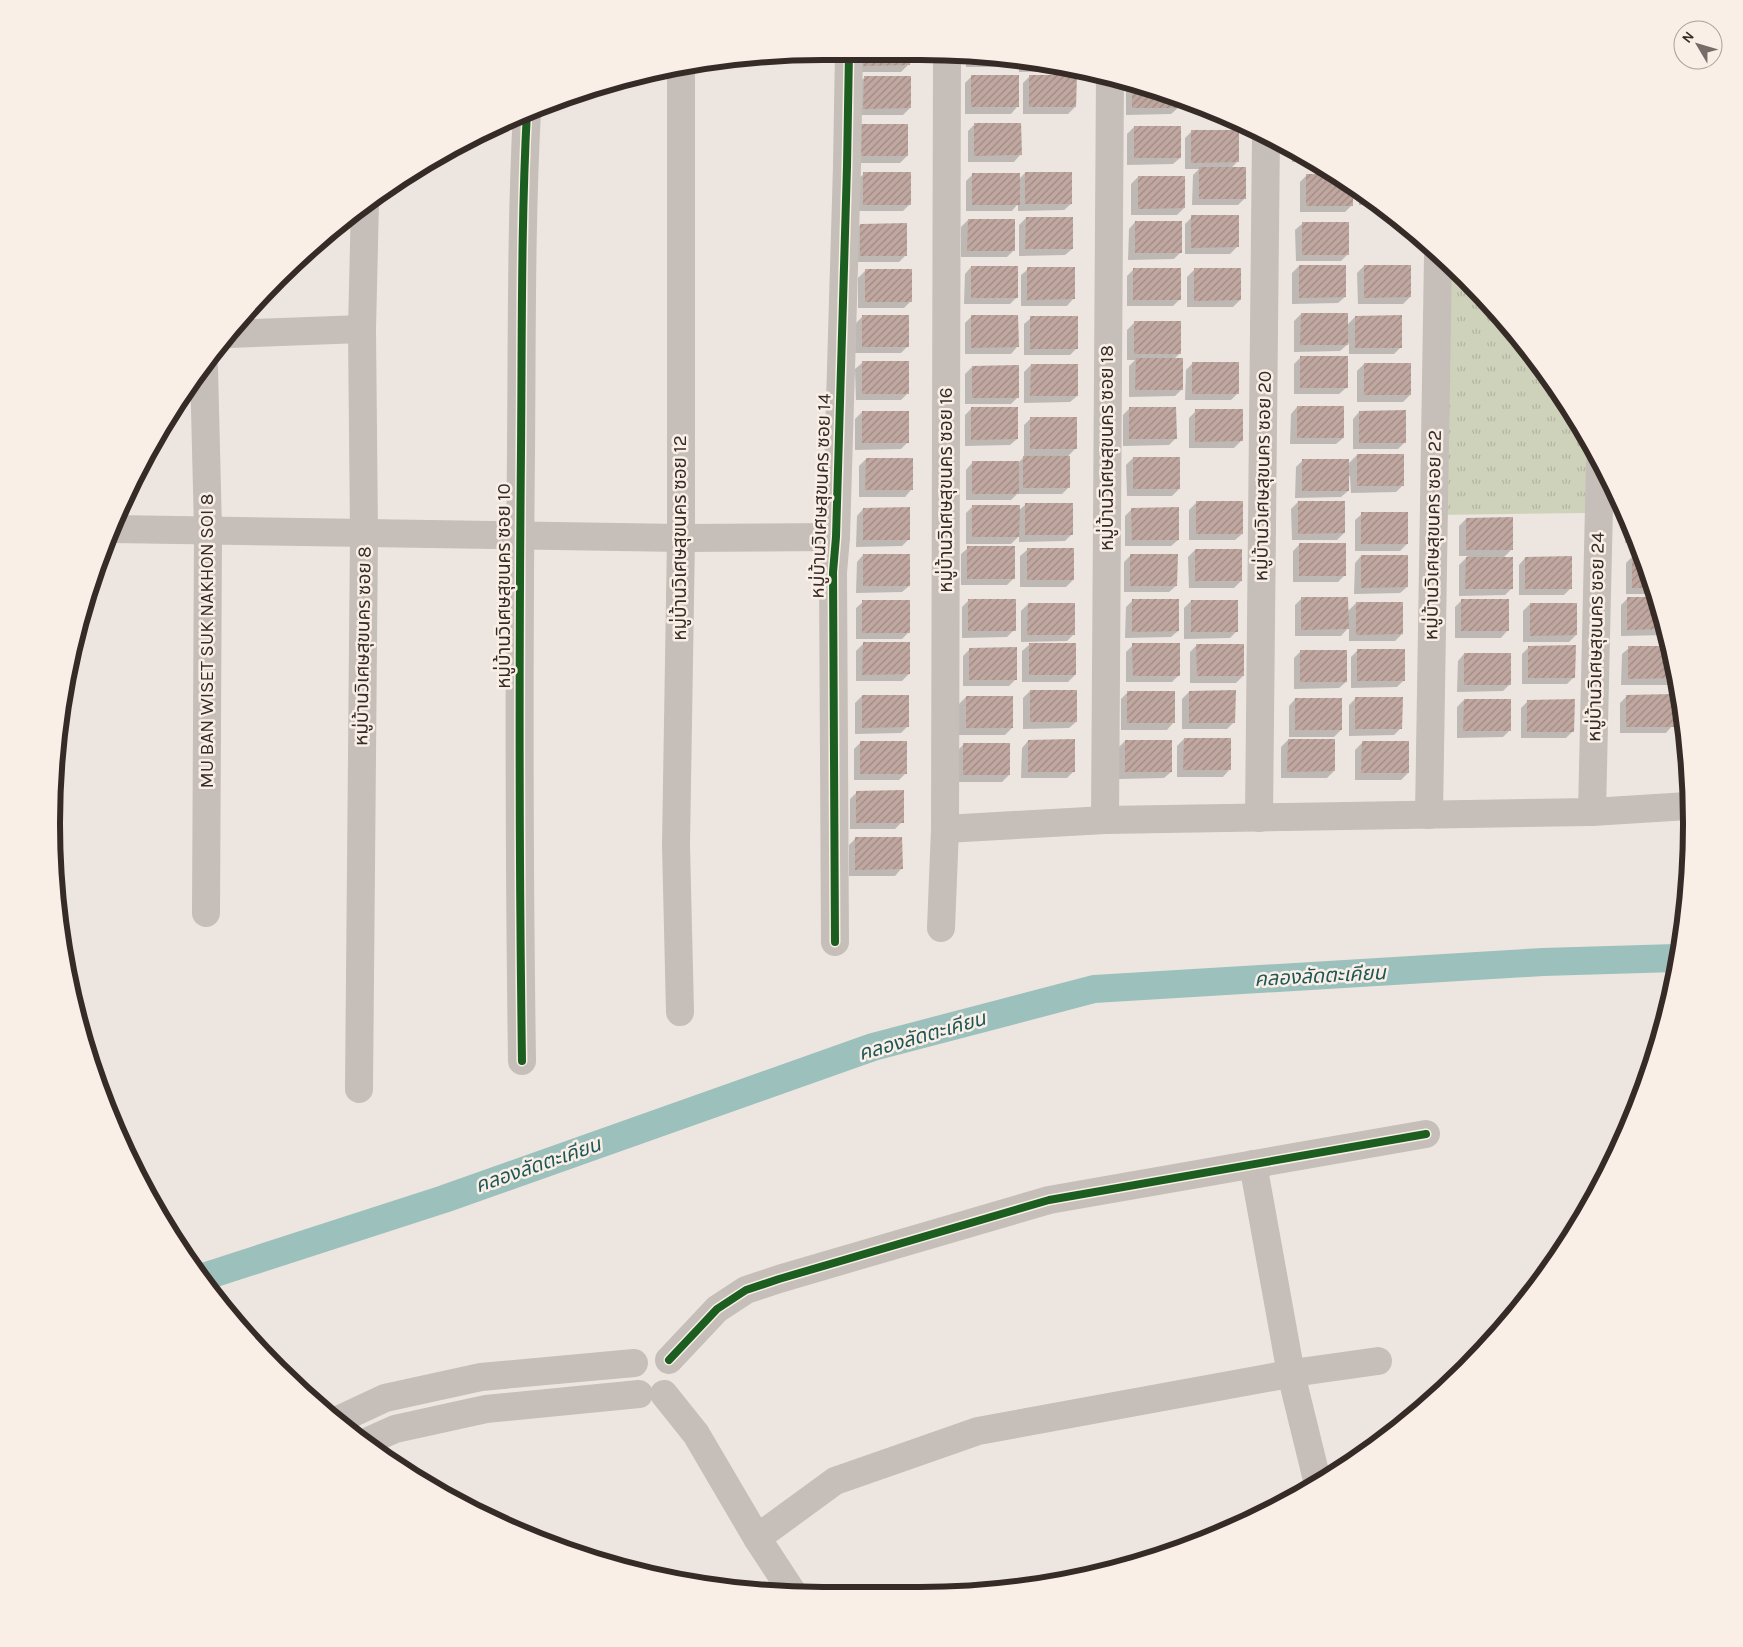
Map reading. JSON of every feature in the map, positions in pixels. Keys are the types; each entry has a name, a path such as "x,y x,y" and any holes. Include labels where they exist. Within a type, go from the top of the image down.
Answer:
{"street":[{"name":"หมู่บ้านวิเศษสุขนคร ซอย 14","path":"836,942 833,572 836,537 847,185 849,60"},
{"name":"หมู่บ้านวิเศษสุขนคร ซอย 16","path":"941,928 945,829 947,61"},
{"name":"หมู่บ้านวิเศษสุขนคร ซอย 12","path":"680,1012 676,845 681,538 681,74"},
{"name":"หมู่บ้านวิเศษสุขนคร ซอย 18","path":"1104,820 1110,84"},
{"name":"หมู่บ้านวิเศษสุขนคร ซอย 10","path":"522,1061 519,847 520,534 524,174 527,120"},
{"name":"หมู่บ้านวิเศษสุขนคร ซอย 20","path":"1259,818 1266,144"},
{"name":"หมู่บ้านวิเศษสุขนคร ซอย 8","path":"359,1089 364,533 362,329 365,214"},
{"name":"หมู่บ้านวิเศษสุขนคร ซอย 22","path":"1429,815 1438,263"},
{"path":"238,334 362,329"},
{"name":"MU BAN WISET SUK NAKHON SOI 8","path":"204,378 208,530 206,913"},
{"name":"หมู่บ้านวิเศษสุขนคร ซอย 24","path":"1592,812 1600,478"},
{"path":"119,529 681,538 836,537"},
{"path":"945,829 1104,820 1592,812 1682,806"},
{"path":"669,1360 717,1309 746,1290 1050,1200 1426,1134"},
{"path":"1253,1164 1291,1374 1316,1476"},
{"path":"373,1439 395,1429 486,1409 652,1394 671,1388 675,1378 674,1369 669,1360 654,1353 639,1357 634,1363 630,1371 630,1380 634,1388 652,1394 696,1434 787,1586"},
{"path":"757,1538 835,1481 978,1431 1291,1374 1378,1361"},
{"path":"344,1417 385,1398 481,1377 634,1363"},
{"path":"553,1403 554,1370"},
{"path":"404,1393 414,1424"}],"green space":[{"path":"1441,266 1494,320 1554,399 1581,442 1590,459 1590,513 1439,515"}],"building":[{"path":"862,60 910,60 910,65 862,66"},
{"path":"971,75 1019,75 1019,107 971,107"},
{"path":"1029,75 1068,75 1077,77 1076,107 1029,107"},
{"path":"864,76 911,76 911,108 863,109"},
{"path":"1132,91 1179,106 1179,108 1132,108"},
{"path":"974,123 1021,123 1022,155 974,156"},
{"path":"861,124 908,124 908,156 861,156"},
{"path":"1134,126 1181,126 1181,158 1134,158"},
{"path":"1191,130 1239,131 1239,162 1191,163"},
{"path":"1199,167 1246,167 1246,199 1199,199"},
{"path":"863,172 911,172 911,205 863,205"},
{"path":"1025,172 1072,172 1072,204 1025,204"},
{"path":"972,173 1020,173 1020,205 972,205"},
{"path":"1306,174 1320,174 1353,196 1353,206 1306,206"},
{"path":"1138,176 1185,176 1185,208 1138,209"},
{"path":"1191,215 1239,215 1239,247 1191,248"},
{"path":"1026,217 1073,217 1073,249 1025,249"},
{"path":"968,219 1015,219 1015,251 967,251"},
{"path":"1135,221 1182,221 1182,253 1135,253"},
{"path":"1302,222 1349,222 1349,255 1302,255"},
{"path":"907,223 907,256 860,256 860,224"},
{"path":"1299,265 1346,265 1346,297 1299,298"},
{"path":"1364,265 1411,265 1411,297 1364,298"},
{"path":"971,266 1018,266 1018,298 971,298"},
{"path":"1027,267 1075,267 1075,299 1027,300"},
{"path":"1133,268 1181,268 1181,300 1133,300"},
{"path":"1194,268 1241,268 1241,300 1194,301"},
{"path":"865,269 912,269 912,302 865,302"},
{"path":"1301,313 1348,313 1348,345 1300,345"},
{"path":"862,315 909,315 909,347 862,347"},
{"path":"971,315 1018,315 1019,347 971,348"},
{"path":"1402,315 1402,348 1355,348 1355,316"},
{"path":"1030,316 1078,316 1078,349 1030,349"},
{"path":"1134,321 1181,321 1181,354 1134,354"},
{"path":"1300,356 1348,356 1348,388 1300,388"},
{"path":"1136,358 1183,358 1183,390 1135,390"},
{"path":"862,361 909,361 909,394 862,394"},
{"path":"1192,362 1239,362 1239,394 1192,394"},
{"path":"1364,363 1411,363 1411,395 1364,395"},
{"path":"1031,364 1078,364 1078,396 1030,396"},
{"path":"1019,365 1019,398 972,398 972,366"},
{"path":"1297,406 1344,406 1344,438 1297,438"},
{"path":"971,407 1018,407 1018,439 971,440"},
{"path":"1129,407 1176,407 1177,439 1129,439"},
{"path":"1195,409 1243,409 1243,441 1195,442"},
{"path":"1406,410 1406,443 1359,443 1359,411"},
{"path":"862,411 909,411 909,443 862,443"},
{"path":"1030,417 1077,417 1077,449 1030,449"},
{"path":"1357,454 1404,454 1404,486 1357,486"},
{"path":"1023,456 1070,456 1070,488 1023,488"},
{"path":"1133,457 1180,457 1180,489 1133,489"},
{"path":"866,458 913,458 913,490 865,490"},
{"path":"1302,459 1349,459 1349,491 1302,491"},
{"path":"972,461 1019,461 1019,494 972,494"},
{"path":"1196,501 1243,501 1243,534 1196,534"},
{"path":"1298,501 1345,501 1345,533 1298,534"},
{"path":"1025,503 1073,503 1073,535 1025,535"},
{"path":"972,505 1020,505 1019,537 972,537"},
{"path":"910,507 910,540 863,540 863,508"},
{"path":"1179,507 1179,540 1132,540 1131,508"},
{"path":"1361,512 1408,512 1408,544 1361,544"},
{"path":"1513,517 1513,550 1466,550 1466,518"},
{"path":"1299,543 1346,543 1346,576 1299,576"},
{"path":"967,546 1015,546 1015,579 967,579"},
{"path":"1027,548 1074,548 1074,580 1027,580"},
{"path":"1195,549 1242,549 1242,581 1195,581"},
{"path":"863,554 910,554 910,586 863,586"},
{"path":"1130,554 1178,554 1177,586 1130,586"},
{"path":"1361,555 1408,555 1408,587 1361,588"},
{"path":"1632,555 1634,555 1645,588 1632,588"},
{"path":"1572,556 1572,589 1525,589 1525,557"},
{"path":"1466,557 1513,557 1513,589 1465,589"},
{"path":"1301,597 1348,597 1349,629 1301,630"},
{"path":"1627,597 1648,597 1658,629 1627,630"},
{"path":"968,599 1016,599 1016,631 968,631"},
{"path":"1132,599 1179,599 1179,631 1132,632"},
{"path":"1461,599 1509,599 1509,631 1461,631"},
{"path":"862,600 910,600 910,633 862,633"},
{"path":"1191,600 1238,600 1238,632 1191,632"},
{"path":"1356,602 1403,602 1403,634 1356,635"},
{"path":"1028,603 1075,603 1075,635 1027,635"},
{"path":"1530,603 1577,603 1577,635 1530,636"},
{"path":"863,642 910,642 910,674 862,675"},
{"path":"1029,643 1076,643 1076,675 1029,675"},
{"path":"1132,643 1180,643 1180,676 1133,676"},
{"path":"1196,644 1244,644 1244,676 1197,676"},
{"path":"1576,645 1575,678 1528,678 1528,646"},
{"path":"1628,646 1661,646 1669,678 1628,679"},
{"path":"1017,647 1017,680 969,680 969,648"},
{"path":"1357,649 1405,649 1405,681 1357,681"},
{"path":"1300,650 1347,650 1347,682 1300,682"},
{"path":"1464,653 1511,653 1511,685 1464,685"},
{"path":"1030,690 1077,690 1077,722 1030,722"},
{"path":"1236,690 1235,723 1189,723 1189,691"},
{"path":"1127,691 1175,691 1175,723 1127,723"},
{"path":"1671,694 1674,727 1626,727 1626,695"},
{"path":"862,695 909,695 909,727 862,728"},
{"path":"966,696 1013,696 1013,728 966,728"},
{"path":"1355,697 1403,697 1402,729 1355,729"},
{"path":"1295,698 1342,698 1342,730 1295,730"},
{"path":"1464,699 1511,699 1511,731 1463,731"},
{"path":"1575,699 1574,732 1527,732 1527,700"},
{"path":"1184,738 1231,738 1231,770 1183,770"},
{"path":"1075,739 1075,772 1028,772 1028,740"},
{"path":"1288,739 1335,739 1335,771 1287,772"},
{"path":"1125,740 1172,740 1172,772 1125,772"},
{"path":"860,741 907,741 907,774 860,774"},
{"path":"1362,741 1409,741 1409,773 1361,773"},
{"path":"963,743 1010,743 1010,775 963,775"},
{"path":"904,790 904,823 856,823 856,791"},
{"path":"855,837 902,837 903,869 855,870"}],"waterway":[{"name":"คลองลัดตะเคียน","path":"209,1275 444,1199 873,1047 1094,989 1543,962 1670,958"}],"cycle path":[{"path":"835,942 833,572 836,537 849,60"},
{"path":"522,1061 520,603 523,238 527,120"},
{"path":"669,1360 717,1309 746,1290 779,1279 1049,1200 1426,1134"}]}
